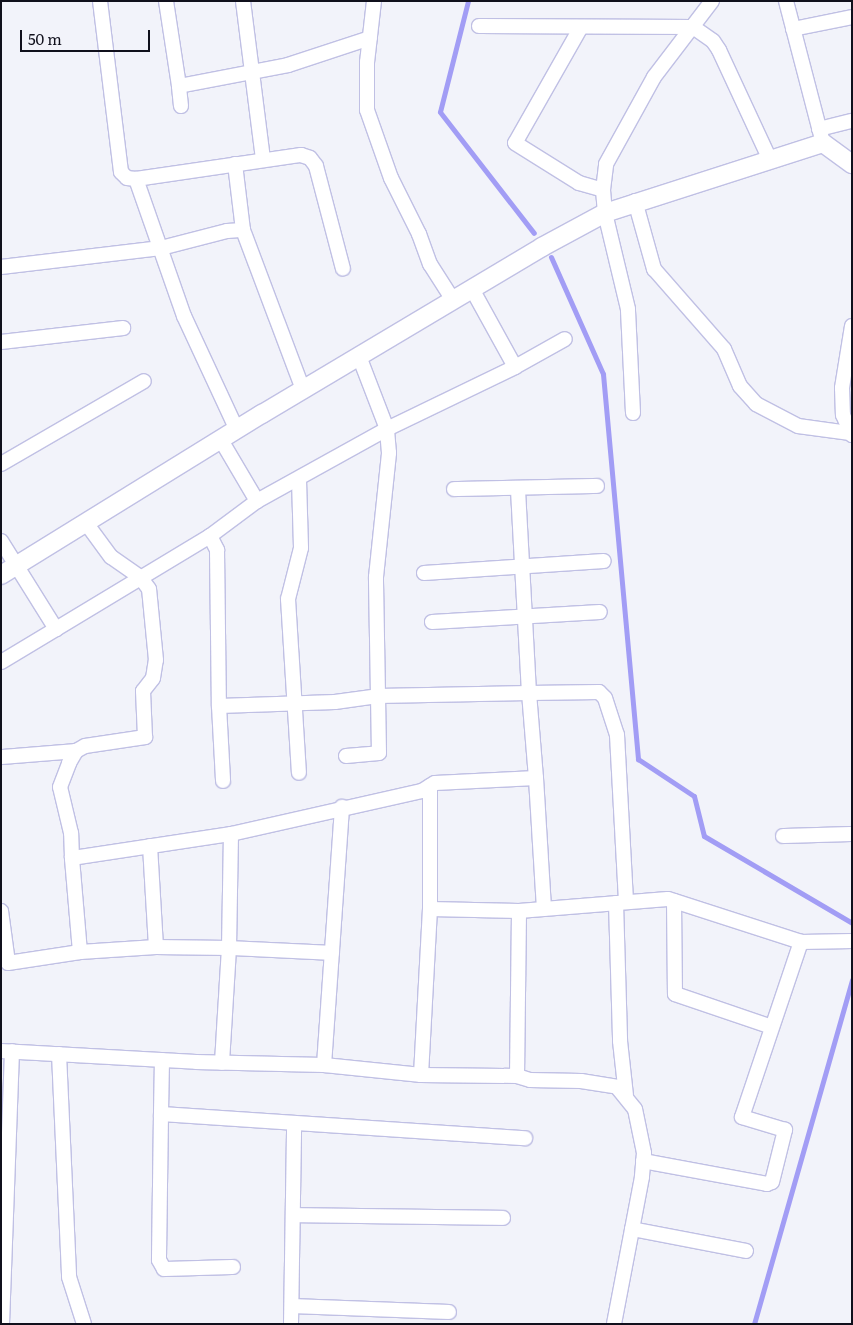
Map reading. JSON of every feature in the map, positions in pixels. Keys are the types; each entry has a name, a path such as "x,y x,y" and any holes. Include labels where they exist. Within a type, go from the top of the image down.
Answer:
{"street":[{"path":"100,1 121,172 127,178 136,179 301,155 310,158 316,166 343,269"},
{"path":"166,1 181,106"},
{"path":"244,1 254,71 263,160"},
{"path":"374,1 370,38 367,110 391,178 419,234 430,264 453,300"},
{"path":"633,413 628,309 605,213 603,190 606,164 654,77 712,1"},
{"path":"786,1 821,136 852,164"},
{"path":"793,29 852,17"},
{"path":"479,26 693,27 713,40 719,50 770,160"},
{"path":"581,27 515,143 579,183 603,190"},
{"path":"179,86 326,54 370,38"},
{"path":"1,575 359,356 605,213 635,201 770,160 852,122"},
{"path":"235,164 243,230 303,390"},
{"path":"136,179 184,316 237,430"},
{"path":"635,201 654,269 724,349 740,386 756,404 798,426 851,434"},
{"path":"1,267 161,248 227,231 243,230"},
{"path":"472,290 515,367"},
{"path":"851,434 843,415 842,388 852,326"},
{"path":"1,342 123,328"},
{"path":"1,662 210,536 257,501 299,480 387,429 515,367 565,339"},
{"path":"346,756 379,753 376,577 389,453 387,429 359,356"},
{"path":"1,464 144,381"},
{"path":"221,440 257,501"},
{"path":"299,480 301,548 288,600 297,703 299,773"},
{"path":"454,489 597,486"},
{"path":"518,488 529,693 544,910"},
{"path":"1,757 76,751 85,746 145,737 143,691 152,678 156,660 149,589 140,577 111,558 86,523"},
{"path":"210,536 217,550 219,706 224,781"},
{"path":"1,541 56,629"},
{"path":"424,573 523,568 604,561"},
{"path":"432,622 600,612"},
{"path":"219,706 297,703 378,696 591,690 605,698 617,735 621,903 620,1041 626,1095 641,1128 643,1161 614,1324"},
{"path":"76,751 60,788 71,833 80,952"},
{"path":"72,858 231,834 430,786 536,778"},
{"path":"421,1075 430,908 430,786"},
{"path":"324,1065 342,807"},
{"path":"222,1063 229,948 231,834"},
{"path":"783,836 852,834"},
{"path":"150,846 156,947"},
{"path":"674,900 675,994 772,1027"},
{"path":"430,908 544,910 674,900 801,942 852,942"},
{"path":"517,1076 519,910"},
{"path":"1,911 8,963 80,952 156,947 332,953"},
{"path":"643,1161 767,1184 772,1182 785,1130 742,1117 801,942"},
{"path":"2,1324 6,1051 222,1063 324,1065 421,1075 517,1076 530,1080 600,1083 617,1087 626,1095"},
{"path":"59,1054 69,1277 84,1324"},
{"path":"162,1060 159,1260 164,1269 233,1268"},
{"path":"161,1114 525,1138"},
{"path":"291,1324 294,1123"},
{"path":"293,1216 503,1218"},
{"path":"632,1229 746,1251"},
{"path":"292,1306 384,1317 421,1318 449,1312"}],"waterway":[{"path":"468,1 440,112 534,233"},
{"path":"551,257 603,374 638,759 694,796 704,836 852,923"},
{"path":"754,1324 852,980"}]}
